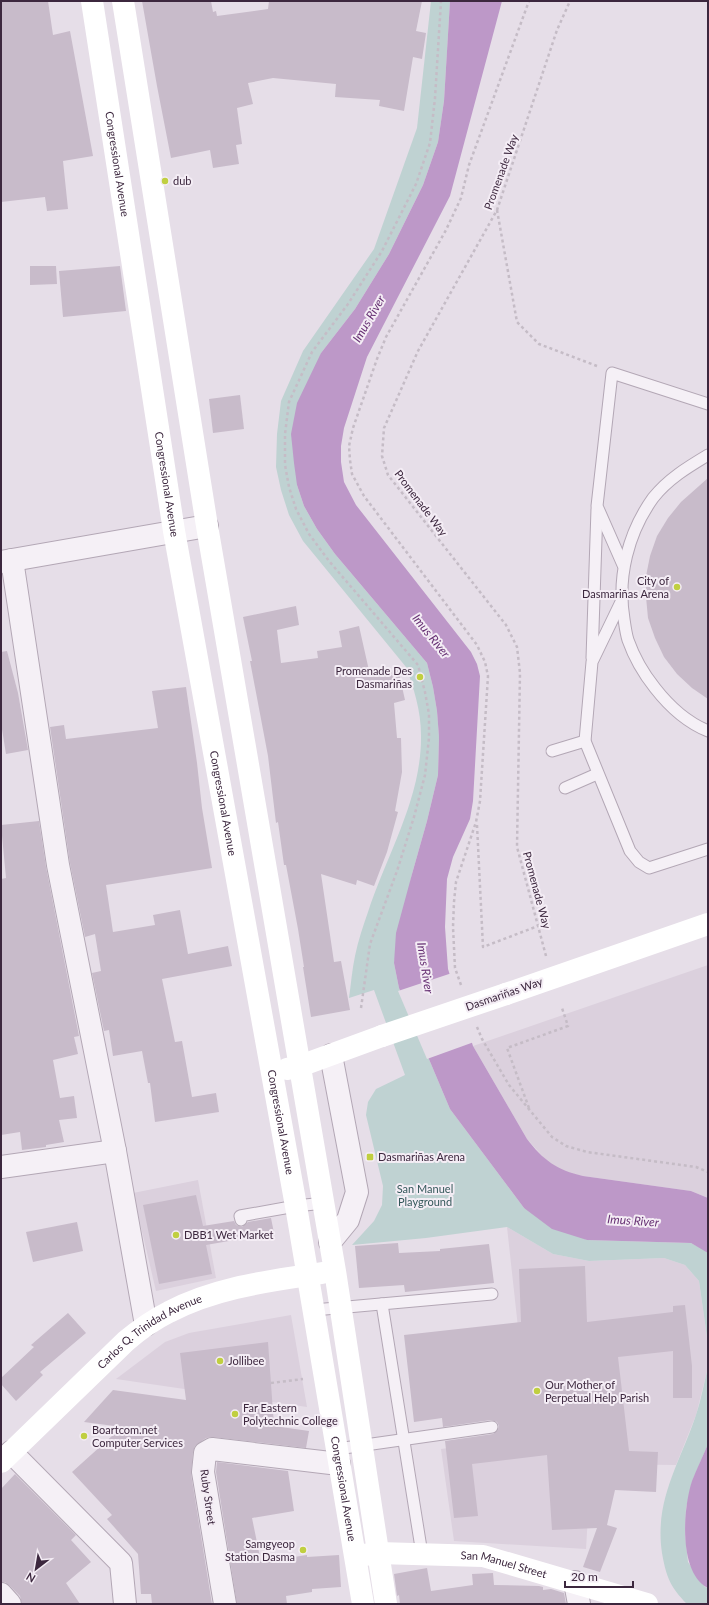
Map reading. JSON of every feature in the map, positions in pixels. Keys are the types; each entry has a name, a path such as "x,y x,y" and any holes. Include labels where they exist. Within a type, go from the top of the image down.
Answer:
{"main road":[{"name":"Congressional Avenue","path":"92,1 174,531 296,1206 363,1604"},
{"name":"Congressional Avenue","path":"123,1 208,526 324,1203 386,1604"},
{"name":"Dasmariñas Way","path":"272,1073 300,1066 382,1036 708,924"},
{"name":"Carlos Q. Trinidad Avenue","path":"6,1457 126,1341 146,1325 195,1300 222,1292 252,1284 335,1271"},
{"name":"San Manuel Street","path":"355,1557 378,1554 483,1556 647,1604"}],"street":[{"path":"146,1325 116,1151 58,865 6,561 208,526"},
{"path":"330,1242 348,1220 357,1192 331,1055"},
{"path":"1,1167 116,1151"},
{"name":"Ruby Street","path":"225,1604 203,1472 205,1453 212,1449 338,1457"},
{"path":"6,1457 121,1563 125,1604"},
{"path":"575,1582 579,1604"},
{"path":"1,1594 10,1604"}],"lane":[{"path":"708,404 612,373 597,506 592,662 585,741 597,774 630,851 639,862 649,868 708,850"},
{"path":"708,455 680,472 654,498 635,530 623,565 621,602 627,639 643,673 666,702 695,726 708,732"},
{"path":"597,506 623,565"},
{"path":"592,662 621,602"},
{"path":"552,751 585,741"},
{"path":"565,788 597,774"},
{"path":"240,1220 240,1216 296,1206 324,1203"},
{"path":"314,1310 492,1294"},
{"path":"382,1304 405,1439 422,1554"},
{"path":"338,1457 362,1445 492,1427"}],"path":[{"path":"361,1008 370,944 397,872 425,775 429,738 429,714 418,665 329,561 309,534 296,509 289,487 285,465 285,434 289,402 312,352 348,304 382,252 416,184 430,143 435,98 441,1"},
{"path":"463,990 455,968 453,927 454,902 456,882 476,822 480,801 488,676 485,662 478,645 364,496 352,474 349,446 353,428 386,337 446,230 460,198 469,165 529,1"},
{"name":"Promenade Way","path":"552,977 517,847 520,673 517,647 506,625 388,475 382,456 384,428 418,351 497,210 558,30 570,1"},
{"path":"497,210 517,322 539,344 589,362 612,373"},
{"path":"476,822 483,947 538,926"},
{"path":"530,1111 507,1048 568,1026 562,1008"},
{"path":"477,1025 482,1039 509,1085 552,1137 566,1146 587,1152 696,1167 708,1172"},
{"path":"271,1383 325,1376"}],"shaded area":[{"path":"708,965 708,1198 691,1191 583,1176 568,1173 554,1167 527,1139 473,1046"},
{"name":"DBB1 Wet Market","path":"198,1180 216,1278 156,1291 133,1193"},
{"path":"507,1227 553,1254 589,1261 664,1258 685,1265 699,1281 708,1344 708,1367 696,1415 676,1465 591,1464 586,1549 454,1541 441,1449 530,1437"},
{"name":"Jollibee","path":"291,1315 307,1407 116,1379 165,1342 189,1333"}],"green space":[{"name":"Promenade Des Dasmariñas","path":"431,1 450,1 444,101 438,142 423,185 389,254 355,309 321,353 297,485 304,506 317,529 335,554 427,663 433,687 439,737 438,775 412,874 394,963 399,988 450,1109 524,1208 587,1240 691,1243 708,1252 708,1344 699,1281 685,1265 664,1258 589,1261 553,1254 507,1227 426,1238 352,1245 374,1221 382,1205 383,1186 366,1115 368,1102 376,1089 405,1075 374,990 349,998 352,972 356,950 364,923 410,803 420,758 421,726 412,684 406,667 303,541 289,515 276,467 277,434 281,401 303,351 374,249 417,128"},
{"path":"708,1367 708,1444 692,1482 686,1508 685,1535 688,1562 705,1587 708,1588 708,1604 687,1604 676,1592 665,1568 662,1553 662,1516 670,1482 698,1409"}],"water":[{"name":"Imus River","path":"450,1 502,1 450,196 367,357 344,428 341,446 341,462 344,482 356,505 471,652 477,664 480,676 473,801 470,819 453,857 447,879 445,927 448,969 473,1046 527,1139 539,1153 551,1163 574,1174 691,1191 708,1198 708,1253 691,1243 587,1240 552,1229 524,1208 450,1109 399,988 394,963 396,933 438,775 439,737 433,687 427,663 335,554 317,529 304,506 297,485 291,434 297,403 321,353 355,309 389,254 423,185 438,142 444,101"},
{"path":"708,1444 708,1588 698,1580 687,1555 685,1523 686,1507 692,1481"}],"pier":[{"path":"452,973 474,1042 427,1059 398,991"}],"building":[{"path":"1,1 48,1 53,35 70,31 93,156 63,161 68,209 47,211 45,197 1,202"},
{"path":"142,1 211,1 213,12 216,11 217,16 268,9 269,1 422,1 416,31 426,33 422,59 413,57 404,111 379,106 380,100 335,97 336,84 273,78 248,83 253,104 237,108 242,144 236,145 239,164 213,168 210,150 171,158"},
{"path":"30,266 56,266 57,284 30,285"},
{"path":"120,266 126,311 63,317 59,271"},
{"path":"240,395 244,429 213,433 209,399"},
{"name":"City of Dasmariñas Arena","path":"708,478 708,699 692,688 677,674 664,657 648,618 646,576 650,556 657,536 668,518 681,502"},
{"path":"296,606 299,625 277,630 281,663 318,658 317,651 342,647 339,631 359,626 370,675 398,669 405,700 394,703 397,738 401,738 402,772 395,811 398,812 387,852 374,886 357,880 356,885 321,874 334,962 341,961 350,1010 311,1017 298,929 286,865 284,865 278,822 276,823 268,756 243,617"},
{"path":"7,651 18,693 28,750 6,754 1,723 1,652"},
{"path":"186,687 202,808 212,868 106,885 113,932 155,925 153,915 180,910 188,954 228,946 232,966 162,979 175,1042 182,1041 192,1097 216,1093 219,1112 155,1122 150,1083 148,1083 142,1051 113,1056 109,1030 104,1031 92,973 101,971 95,934 85,937 70,863 50,727 64,725 66,739 158,728 152,691"},
{"path":"39,821 46,867 79,1036 74,1037 78,1054 53,1060 60,1098 74,1096 77,1118 59,1120 64,1142 46,1145 46,1147 22,1150 20,1132 1,1135 1,879 6,878 1,825"},
{"name":"DBB1 Wet Market","path":"196,1195 203,1226 234,1221 236,1225 242,1227 248,1222 271,1218 274,1233 206,1245 212,1274 159,1284 143,1205"},
{"path":"77,1222 83,1251 33,1262 26,1232"},
{"path":"398,1243 399,1253 440,1251 440,1249 489,1244 494,1283 405,1292 404,1285 359,1288 355,1246"},
{"path":"585,1266 587,1322 673,1312 673,1306 685,1305 692,1366 692,1398 673,1398 673,1351 618,1357 629,1451 658,1452 656,1492 615,1490 607,1525 617,1528 600,1572 583,1567 597,1528 552,1530 547,1455 472,1464 478,1516 454,1518 445,1441 493,1434 498,1430 499,1426 497,1422 491,1420 443,1427 442,1418 414,1422 404,1335 521,1322 519,1269"},
{"path":"68,1313 86,1333 40,1372 43,1375 16,1401 1,1384 1,1378 34,1347 31,1345"},
{"path":"268,1342 274,1426 309,1431 306,1448 213,1437 206,1438 195,1446 191,1474 212,1604 152,1604 151,1594 141,1594 138,1554 107,1519 112,1515 72,1472 122,1427 84,1422 113,1390 186,1400 180,1353"},
{"path":"217,1462 288,1471 294,1511 252,1518 261,1562 307,1555 307,1557 339,1555 341,1587 312,1589 312,1592 286,1596 287,1604 237,1604 216,1472"},
{"path":"15,1474 76,1535 71,1540 91,1562 66,1583 80,1604 22,1604 20,1596 5,1582 1,1582 1,1489"},
{"path":"427,1568 431,1591 473,1585 472,1574 493,1573 494,1585 539,1586 543,1587 543,1590 551,1589 564,1593 566,1604 400,1604 399,1595 397,1596 394,1574"}],"place":[{"name":"dub","path":"165,181"},
{"name":"City of Dasmariñas Arena","path":"677,587"},
{"name":"Promenade Des Dasmariñas","path":"420,677"},
{"name":"Dasmariñas Arena","path":"370,1157"},
{"name":"DBB1 Wet Market","path":"176,1235"},
{"name":"Jollibee","path":"220,1361"},
{"name":"Our Mother of Perpetual Help Parish","path":"537,1391"},
{"name":"Far Eastern Polytechnic College","path":"235,1414"},
{"name":"Boartcom.net Computer Services","path":"84,1436"},
{"name":"Samgyeop Station Dasma","path":"303,1550"}],"park label":[{"name":"San Manuel Playground","path":"425,1195"}]}
